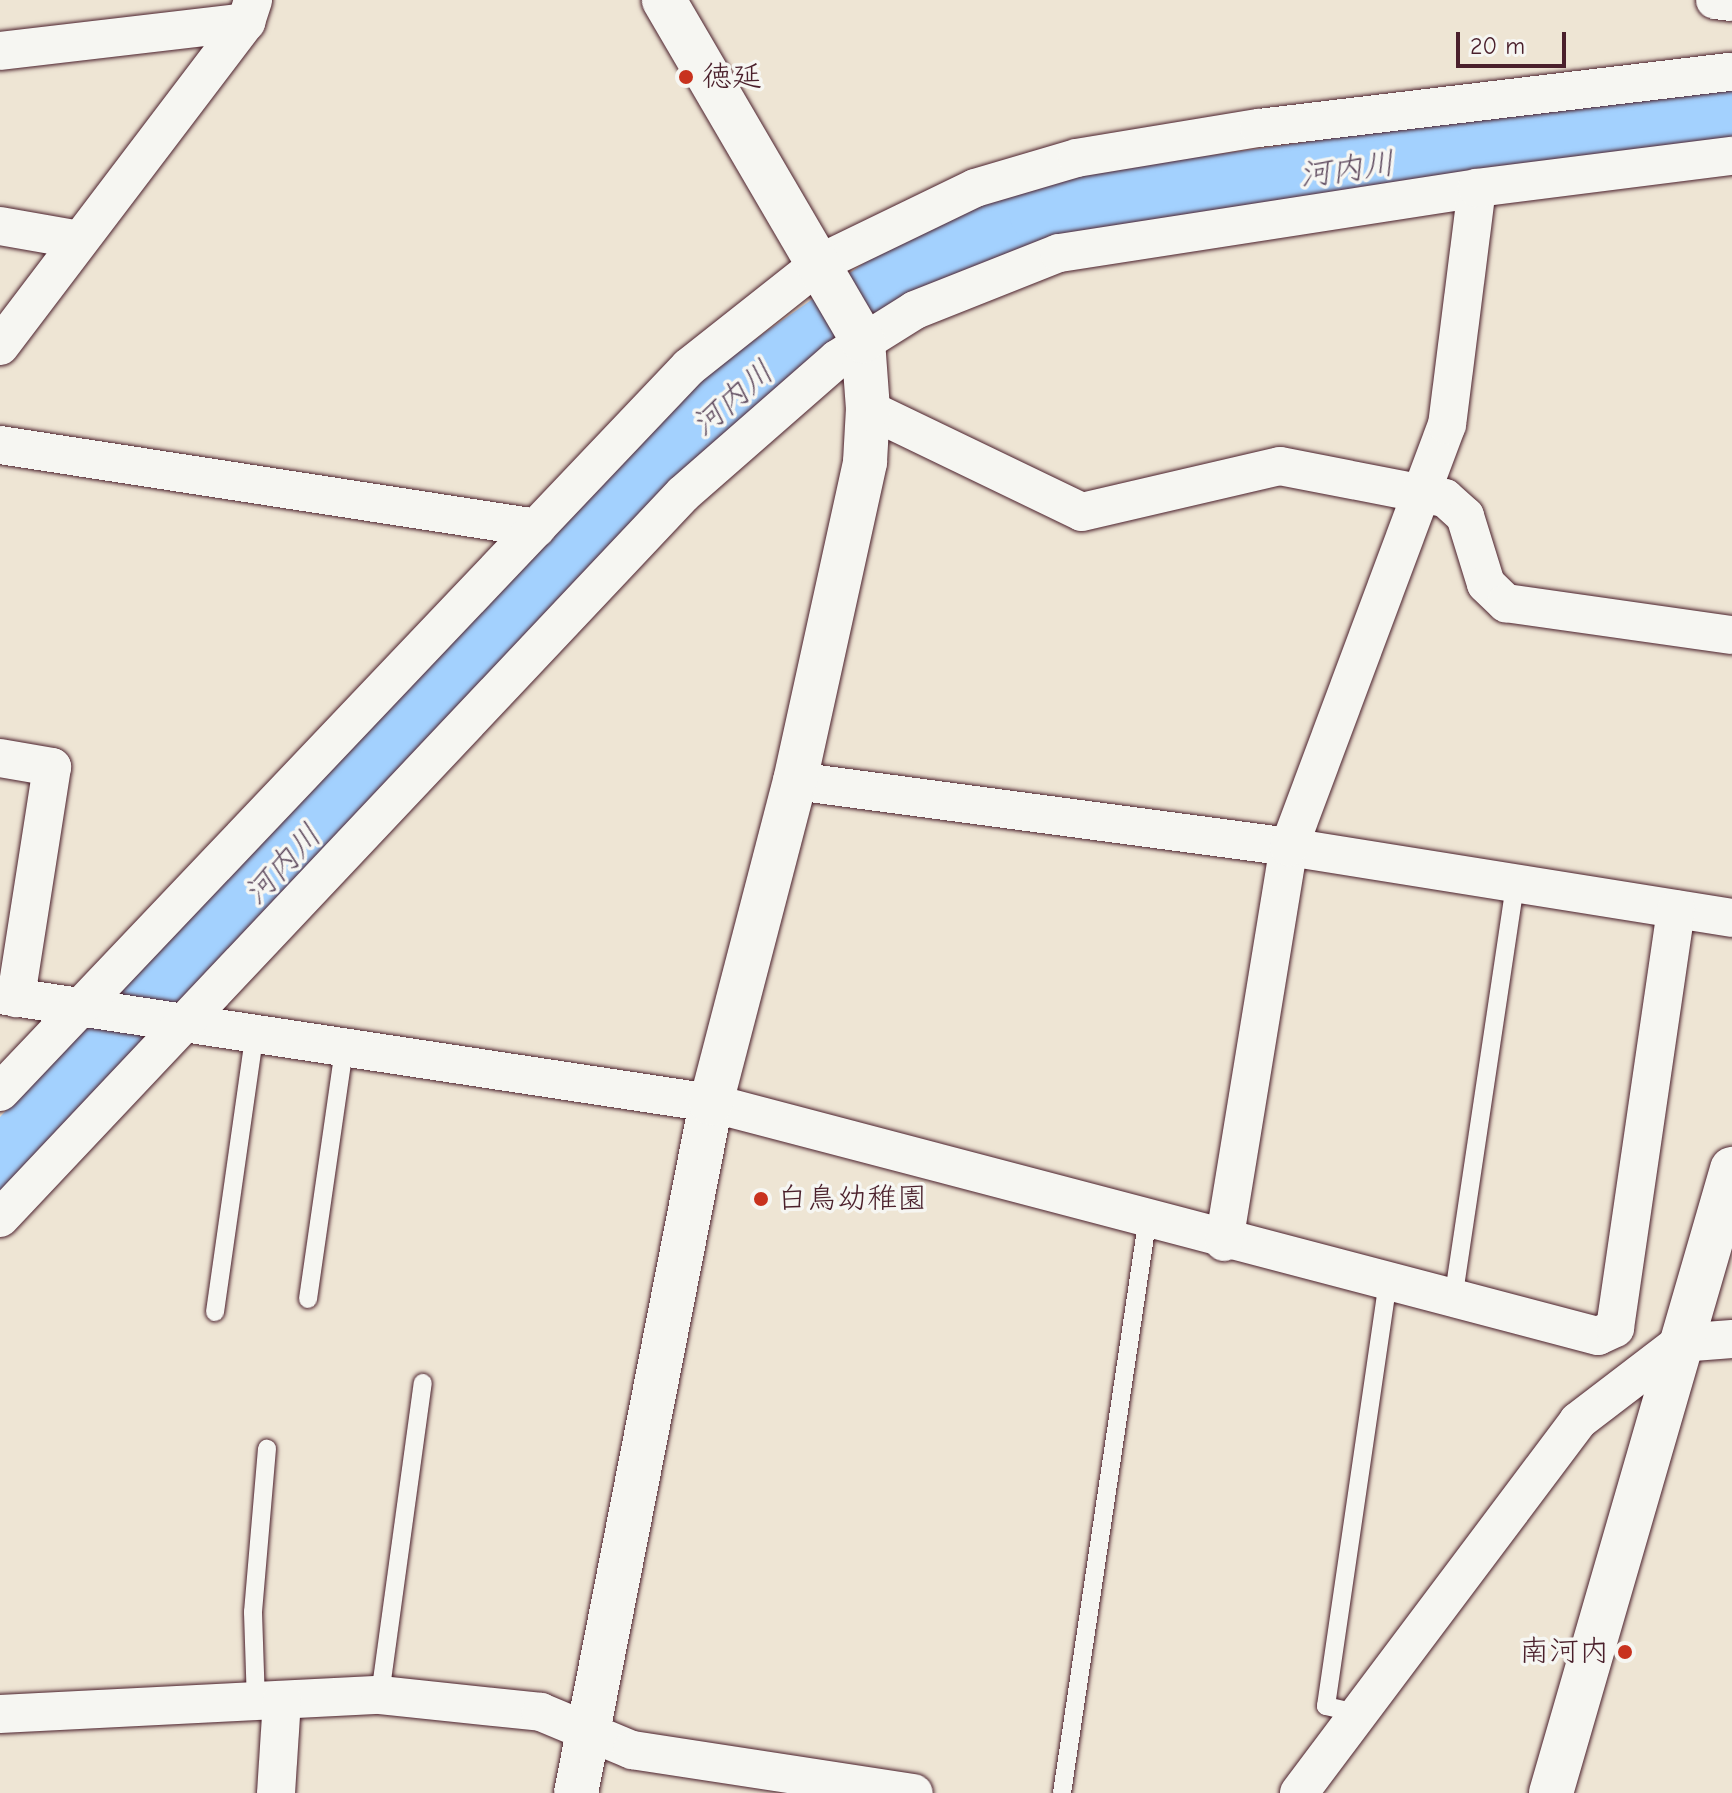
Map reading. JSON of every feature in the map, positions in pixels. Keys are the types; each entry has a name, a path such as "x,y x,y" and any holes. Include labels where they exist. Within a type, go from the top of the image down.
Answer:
{"street":[{"path":"576,1793 711,1103 795,781 865,462 868,409 859,335 664,0"},
{"path":"1715,0 1732,2"},
{"path":"0,51 249,11"},
{"path":"0,346 249,11"},
{"path":"0,1092 689,367 823,270 975,188 1077,158 1259,128 1732,72"},
{"path":"0,1218 185,1026 683,494 859,335 1059,253 1477,188 1732,156"},
{"path":"1224,1242 1289,847 1425,493 1447,425 1477,188"},
{"path":"0,226 80,240"},
{"path":"868,409 1082,512 1280,466 1445,498 1465,516 1486,584 1506,603 1732,635"},
{"path":"0,445 537,528"},
{"path":"0,758 52,767 8,997 254,1037 711,1103 1147,1223 1598,1336 1615,1328 1676,909"},
{"path":"795,781 1289,847 1515,887 1732,918"},
{"path":"1551,1793 1732,1169"},
{"path":"1299,1793 1364,1714 1578,1421 1680,1343 1732,1339"},
{"path":"0,1714 380,1695 541,1712 588,1736 632,1750 914,1793"},
{"path":"269,1701 276,1793"}],"lane":[{"path":"1453,1300 1515,887"},
{"path":"215,1312 254,1037"},
{"path":"308,1299 344,1050"},
{"path":"1062,1793 1147,1223"},
{"path":"1364,1714 1326,1706 1388,1283"},
{"path":"380,1695 423,1383"},
{"path":"267,1449 253,1612 269,1701"}],"waterway":[{"name":"河内川","path":"0,1165 719,405 902,277 1042,212 1732,116"}],"place":[{"name":"徳延","path":"686,77"},
{"name":"白鳥幼稚園","path":"761,1199"},
{"name":"南河内","path":"1625,1652"}]}
